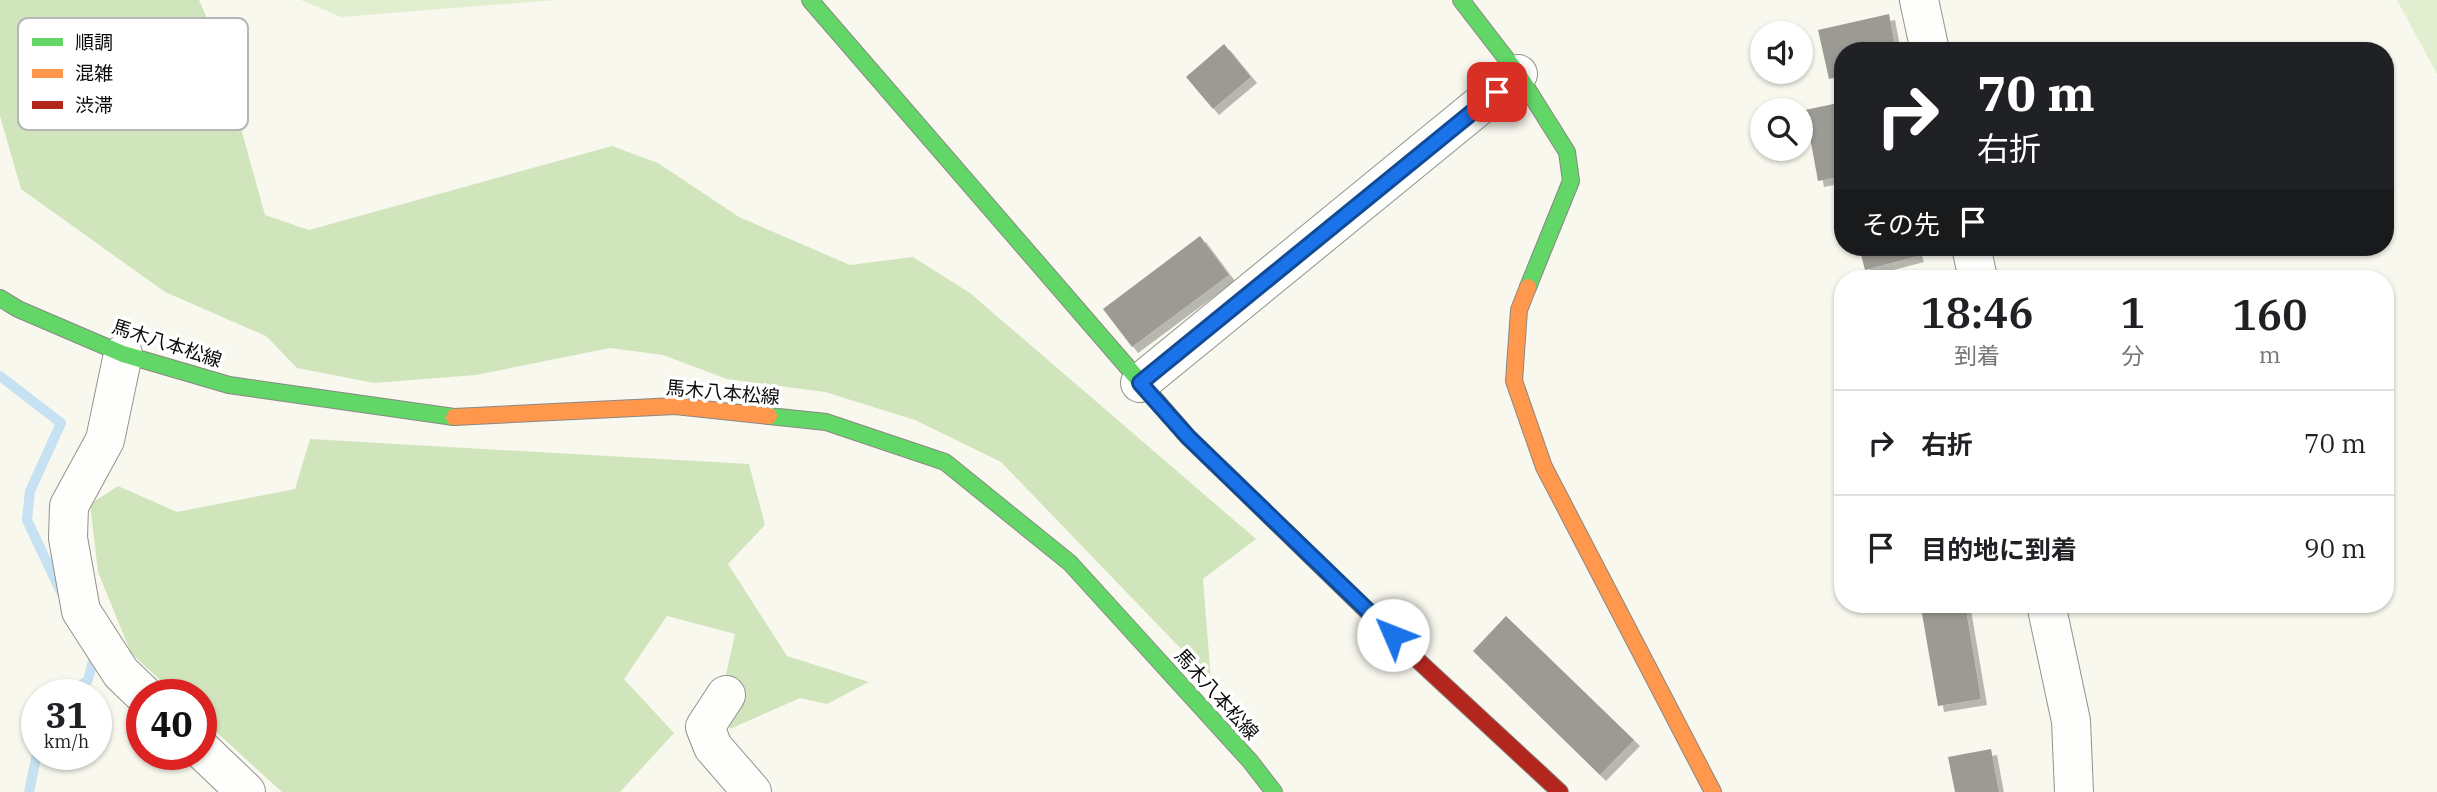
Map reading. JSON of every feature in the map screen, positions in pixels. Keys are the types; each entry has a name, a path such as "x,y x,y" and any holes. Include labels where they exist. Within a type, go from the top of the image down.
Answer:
{"street":[{"path":"810,0 1188,437 1420,662 1560,792"},
{"path":"1461,0 1518,74 1567,152 1571,181 1519,310 1514,381 1544,467 1713,792"},
{"path":"1919,0 1928,42"},
{"path":"1140,383 1518,74"},
{"name":"馬木八本松線","path":"0,298 18,309 123,354 229,385 453,417 675,406 826,422 945,462 1070,563 1250,761 1274,792"},
{"path":"123,354 106,440 69,506 68,538 81,611 127,679"},
{"path":"2048,613 2071,721 2074,792"},
{"path":"726,695 705,727 713,747 752,792"},
{"path":"217,764 246,792"}],"green space":[{"path":"0,0 199,0 207,18 18,18 18,130 241,130 265,215 309,230 612,146 658,163 739,217 850,265 913,257 970,293 1256,539 1203,579 1211,680 1001,462 915,420 825,392 727,379 663,355 610,348 476,375 374,383 297,368 266,336 165,292 21,189 0,116"},
{"path":"301,0 555,0 341,17"},
{"path":"2397,0 2437,0 2437,74"},
{"path":"310,439 749,464 765,525 728,564 787,656 869,682 827,704 800,698 730,729 726,674 735,634 667,616 624,679 674,733 620,792 282,792 217,733 217,679 159,679 131,653 98,572 90,504 118,486 177,512 295,489"}],"building":[{"path":"1889,14 1894,42 1834,42 1834,78 1829,79 1818,30"},
{"path":"1224,44 1251,77 1213,109 1186,77"},
{"path":"1834,104 1834,178 1818,181 1813,154 1813,108"},
{"path":"1200,236 1229,275 1132,347 1103,309"},
{"path":"1861,256 1918,256 1865,270"},
{"path":"1922,613 1967,613 1981,699 1938,706"},
{"path":"1506,616 1634,740 1600,775 1473,651"},
{"path":"1991,749 1999,792 1955,792 1948,757"}],"waterway":[{"path":"0,376 61,423 30,491 27,520 61,592"},
{"path":"88,679 94,658 90,650"},
{"path":"29,792 34,770"}],"traffic: fast":[{"path":"810,0 1143,385"},
{"path":"1461,0 1518,74 1567,152 1571,181 1528,287"},
{"path":"0,298 18,309 123,354 229,385 454,417"},
{"path":"769,416 826,422 945,462 1070,563 1250,761 1274,792"}],"traffic: slow":[{"path":"1528,287 1519,310 1514,381 1544,467 1713,792"},
{"path":"1143,385 1188,437 1411,654"},
{"path":"454,417 675,406 769,416"}],"traffic: jam":[{"path":"1411,654 1560,792"}],"route":[{"path":"1393,635 1188,437 1140,383 1497,92"}]}
